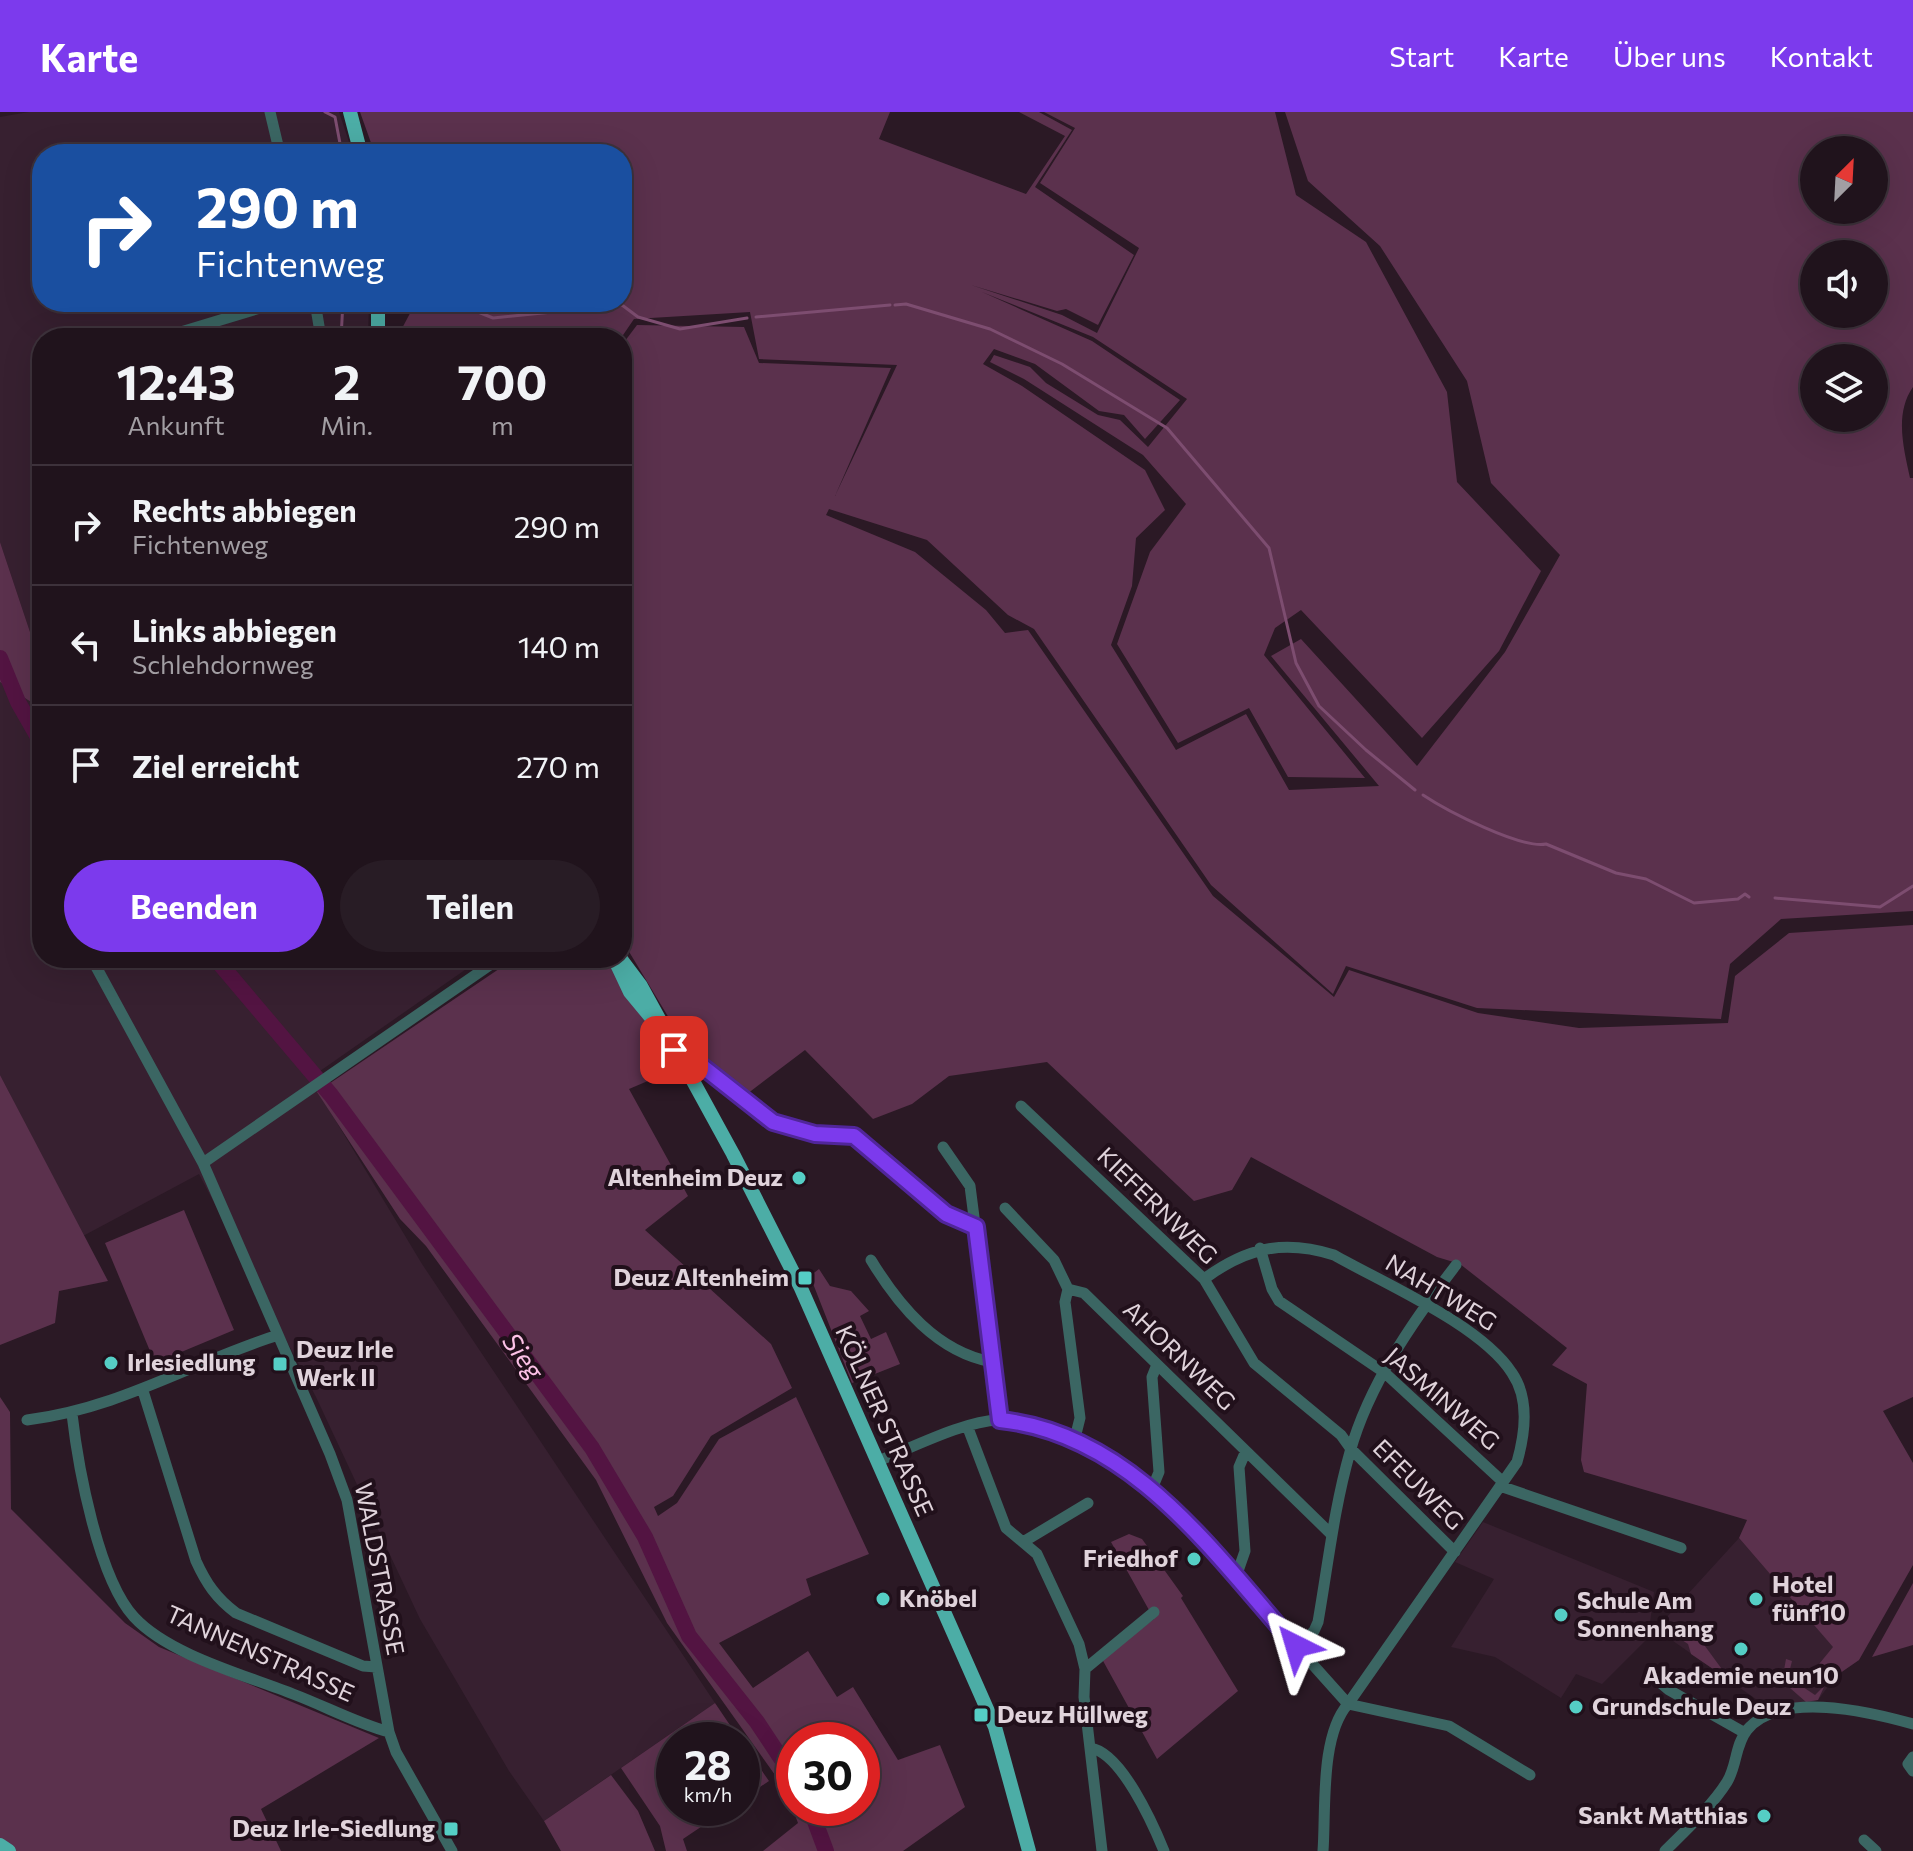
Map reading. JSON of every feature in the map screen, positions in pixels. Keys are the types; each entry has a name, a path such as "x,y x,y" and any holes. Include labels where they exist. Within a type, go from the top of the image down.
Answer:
{"main road":[{"path":"350,112 358,144"},
{"path":"619,968 630,992 661,1026"},
{"path":"628,968 641,986 661,1026"},
{"name":"KÖLNER STRASSE","path":"661,1026 792,1268 995,1727 1029,1851"},
{"path":"0,1845 9,1851"}],"street":[{"path":"270,112 278,144"},
{"path":"194,328 247,312"},
{"name":"WALDSTRASSE","path":"97,968 203,1163 347,1500 389,1732 396,1752 452,1851"},
{"path":"203,1163 486,968"},
{"path":"674,1050 684,1052 773,1122 815,1134 854,1136 946,1214 976,1227"},
{"name":"KIEFERNWEG","path":"1021,1106 1204,1279 1254,1363 1341,1435 1351,1449"},
{"path":"943,1147 967,1177 1000,1420"},
{"name":"AHORNWEG","path":"1005,1208 1054,1260 1068,1289 1084,1293 1156,1367 1330,1533"},
{"name":"NAHTWEG","path":"1204,1279 1240,1256 1260,1248 1288,1245 1334,1255 1487,1343 1513,1374 1522,1399 1523,1441 1517,1462 1341,1712 1330,1744 1323,1851"},
{"name":"JASMINWEG","path":"1260,1248 1272,1289 1279,1301 1385,1373 1502,1484"},
{"path":"871,1260 930,1335 960,1351 992,1362"},
{"path":"1297,1647 1314,1631 1318,1622 1330,1533 1351,1449 1385,1373 1425,1306 1456,1265"},
{"path":"1068,1289 1065,1302 1080,1418 1075,1438"},
{"path":"27,1420 72,1414 143,1391 222,1353 278,1335"},
{"path":"1152,1489 1159,1472 1152,1377 1156,1367"},
{"path":"143,1391 196,1561 206,1584 219,1600 236,1613 363,1666 376,1667"},
{"name":"TANNENSTRASSE","path":"72,1414 81,1487 121,1599 134,1617 169,1642 220,1666 389,1732"},
{"path":"878,1461 968,1428 1000,1420 1038,1425 1075,1438 1152,1489 1237,1574 1348,1704 1449,1726 1530,1775"},
{"path":"968,1428 1006,1528 1037,1554 1066,1612 1085,1669 1084,1697 1102,1851"},
{"name":"EFEUWEG","path":"1351,1449 1455,1552"},
{"path":"1237,1574 1245,1551 1239,1467 1245,1453"},
{"path":"1502,1484 1681,1548"},
{"path":"1023,1542 1088,1503"},
{"path":"1085,1669 1154,1612"},
{"path":"1656,1679 1669,1690 1745,1733"},
{"path":"1667,1851 1728,1781 1745,1733 1772,1714 1823,1706 1886,1716 1913,1724"},
{"path":"1090,1748 1101,1750 1116,1765 1146,1812 1164,1851"},
{"path":"1913,1757 1908,1764 1913,1771"},
{"path":"1864,1840 1876,1851"}],"shaded area":[{"path":"29,112 339,112 350,144 32,144 32,312 369,312 368,328 32,328 32,638 0,542 0,117"},
{"path":"360,112 890,112 879,139 1026,194 1065,136 1019,112 1039,112 1072,130 1035,187 1134,255 1098,325 1066,309 1057,311 971,285 1062,315 1097,333 1139,248 1040,183 1075,128 1044,112 1275,112 1296,195 1366,242 1447,392 1457,482 1541,571 1499,651 1422,738 1301,610 1275,628 1264,655 1365,778 1288,777 1249,708 1178,743 1117,644 1150,552 1186,504 1143,455 1024,379 990,362 994,355 1030,367 1046,383 1098,415 1120,420 1148,447 1187,399 1093,337 982,292 1092,341 1180,400 1145,439 1124,415 1099,411 1035,364 994,349 983,364 1022,386 1145,470 1165,510 1136,538 1132,586 1111,645 1176,750 1246,714 1289,790 1379,786 1271,656 1301,639 1417,766 1505,652 1560,555 1491,483 1467,381 1380,246 1308,181 1285,112 1913,112 1913,387 1904,409 1902,432 1910,478 1913,478 1913,911 1781,919 1730,964 1721,1019 1477,1008 1346,966 1333,994 1211,885 1034,629 1008,615 927,540 829,509 826,515 915,552 986,610 1005,633 1028,630 1213,896 1334,997 1349,970 1478,1013 1579,1028 1728,1023 1735,976 1789,933 1913,925 1913,1397 1883,1411 1913,1463 1913,1565 1859,1660 1830,1680 1819,1664 1833,1647 1739,1538 1747,1520 1584,1472 1581,1460 1587,1384 1552,1365 1567,1348 1460,1264 1437,1257 1251,1157 1232,1190 1194,1201 1047,1062 949,1076 912,1104 873,1119 805,1050 747,1094 690,1053 632,957 632,332 637,325 744,327 759,363 891,368 835,496 897,365 759,359 750,312 634,319 628,328 402,328 411,312 632,312 632,144 371,144"},
{"path":"0,542 32,638 32,702 0,682"},
{"path":"0,682 32,702 32,968 468,968 310,1078 422,1264 715,1703 687,1722 656,1722 656,1744 544,1821 509,1771 420,1619 316,1397 199,1174 83,1236 0,1075"},
{"path":"500,968 611,968 676,1069 629,1089 688,1196 645,1230 771,1344 792,1388 711,1436 673,1496 654,1507 658,1516 677,1503 719,1439 796,1397 869,1554 806,1579 811,1595 719,1643 753,1688 808,1651 837,1697 853,1687 875,1722 776,1722 776,1776 760,1754 760,1722 737,1722 667,1623 596,1480 426,1246 400,1219 317,1092"},
{"path":"0,1075 108,1281 59,1291 55,1323 0,1345"},
{"path":"184,1210 234,1330 155,1363 105,1243"},
{"path":"819,1269 830,1286 851,1291 869,1311 860,1316 871,1339 886,1332 900,1364 852,1383 810,1276"},
{"path":"0,1397 10,1412 11,1509 125,1623 159,1647 379,1738 261,1809 281,1851 0,1851"},
{"name":"Schule Am Sonnenhang","path":"1483,1522 1654,1592 1648,1638 1602,1684 1576,1674 1561,1698 1495,1657 1451,1647 1494,1579 1455,1562"},
{"path":"1129,1534 1142,1539 1183,1596 1181,1598 1238,1691 1157,1759 1102,1659 1154,1619 1111,1542"},
{"path":"1739,1538 1834,1647 1819,1664 1859,1660 1836,1676 1818,1700 1758,1715 1755,1708 1760,1702 1656,1629"},
{"path":"1913,1583 1913,1645 1872,1657"},
{"path":"1691,1623 1695,1635 1706,1638 1702,1642 1724,1672 1739,1683 1738,1686 1691,1654 1688,1644 1679,1638 1680,1630"},
{"path":"1786,1659 1792,1661 1788,1677 1815,1695 1825,1685 1818,1700 1806,1702 1782,1681"},
{"path":"715,1703 728,1722 688,1722"},
{"path":"880,1731 898,1760 940,1745 965,1807 903,1851 763,1851 794,1826 880,1826"},
{"path":"656,1744 656,1820 621,1768"},
{"path":"760,1768 769,1781 760,1787"},
{"path":"611,1775 638,1811 655,1851 561,1851 544,1821"},
{"path":"660,1826 702,1826 683,1839 687,1851 666,1851"}],"waterway":[{"path":"325,112 335,117 340,144"},
{"path":"895,305 906,304 990,329 1062,364 1167,428 1269,548 1296,663 1319,706 1415,790"},
{"path":"756,317 890,305"},
{"path":"342,312 342,328"},
{"path":"478,312 493,318 553,312"},
{"path":"631,312 638,317 680,329 747,318"},
{"name":"Sieg","path":"0,658 32,726"},
{"path":"1423,795 1502,835 1546,844 1616,873 1646,879 1694,903 1738,899 1745,894 1749,897"},
{"path":"1775,898 1880,907 1913,886"},
{"name":"Sieg","path":"223,968 331,1095 592,1448 645,1537 689,1636 776,1751"},
{"name":"Sieg","path":"817,1826 826,1851"}],"place":[{"name":"Altenheim Deuz","path":"799,1178"},
{"name":"Deuz Altenheim","path":"805,1278"},
{"name":"Irlesiedlung","path":"111,1363"},
{"name":"Deuz Irle Werk II","path":"280,1364"},
{"name":"Friedhof","path":"1194,1559"},
{"name":"Knöbel","path":"883,1599"},
{"name":"Hotel fünf10","path":"1756,1599"},
{"name":"Schule Am Sonnenhang","path":"1561,1615"},
{"name":"Akademie neun10","path":"1741,1649"},
{"name":"Grundschule Deuz","path":"1576,1707"},
{"name":"Deuz Hüllweg","path":"981,1715"},
{"name":"Sankt Matthias","path":"1764,1816"},
{"name":"Deuz Irle-Siedlung","path":"451,1829"}],"route":[{"path":"674,1050 684,1052 773,1122 815,1134 854,1136 946,1214 956,1221 976,1227 1000,1420 1038,1425 1075,1438 1152,1489 1237,1574 1296,1646"}]}
